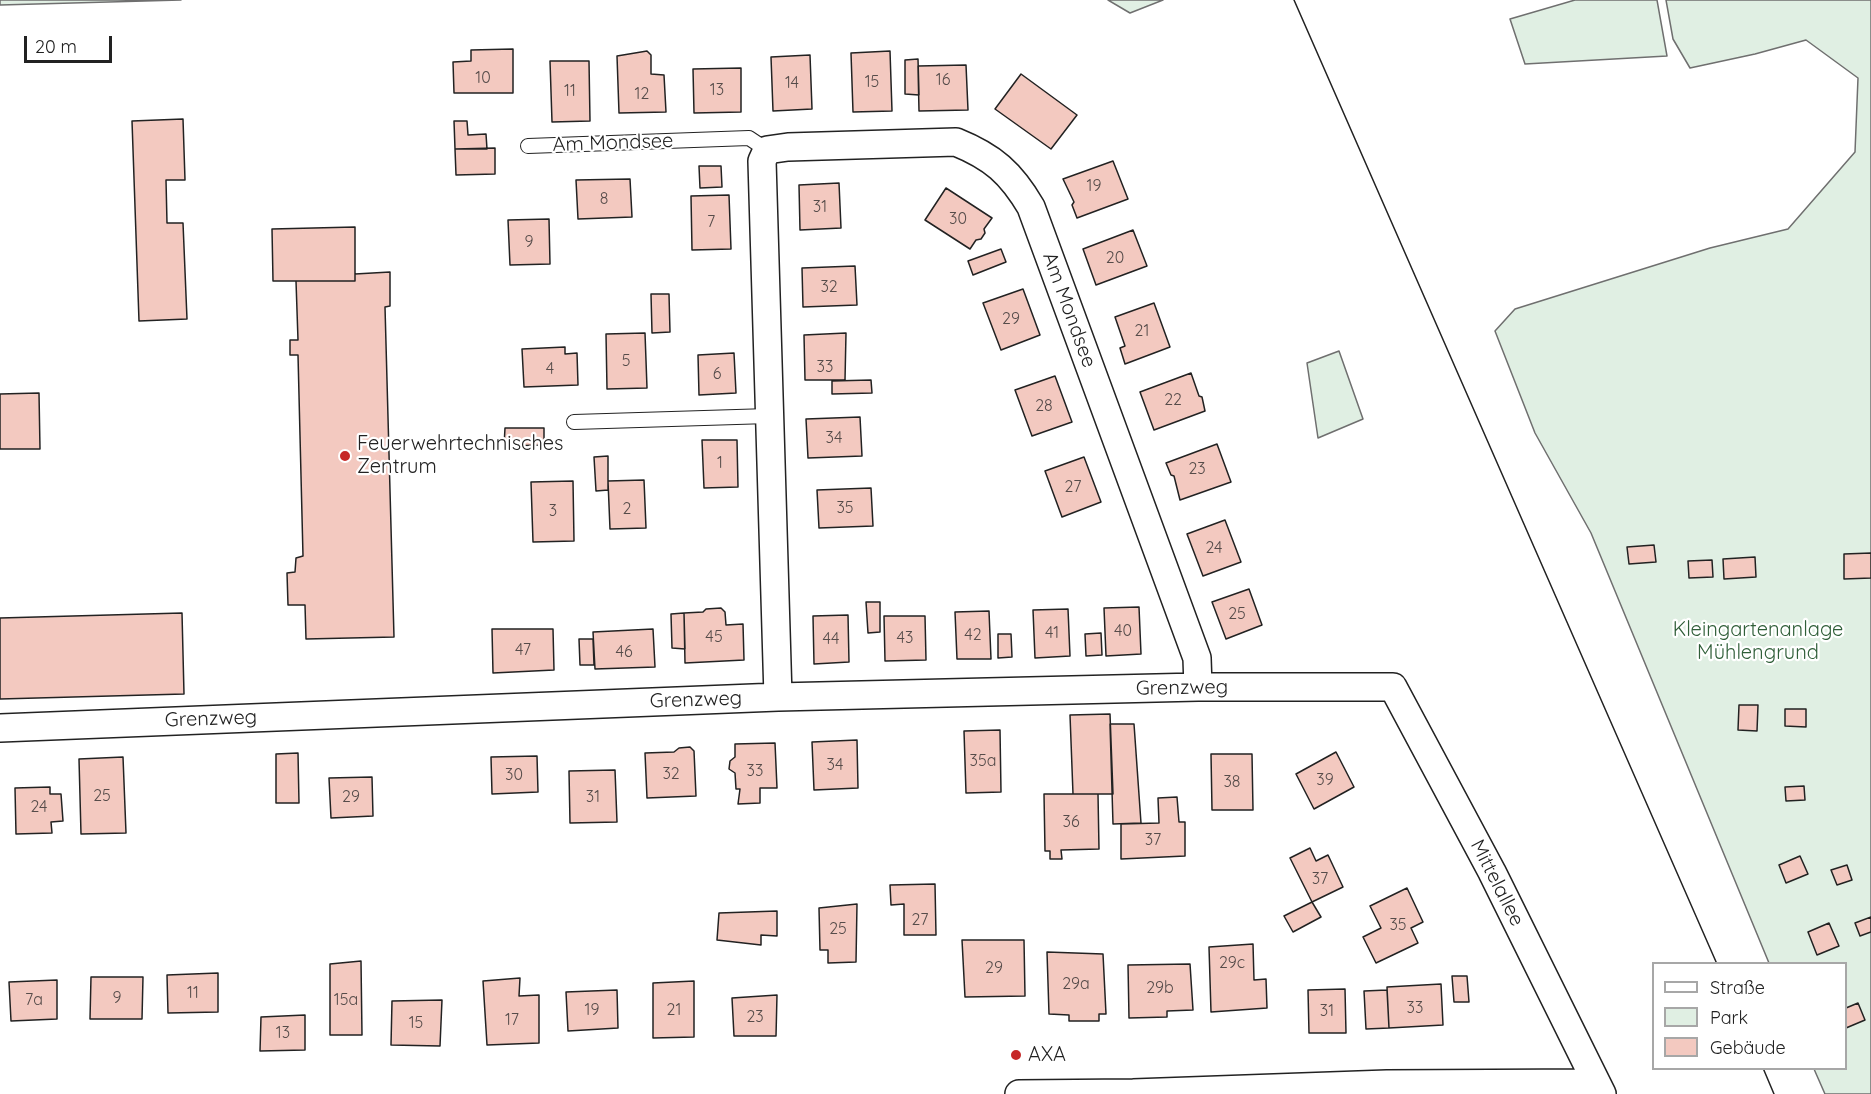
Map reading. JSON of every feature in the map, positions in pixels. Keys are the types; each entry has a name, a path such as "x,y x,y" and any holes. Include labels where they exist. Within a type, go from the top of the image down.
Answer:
{"street":[{"name":"Am Mondsee","path":"767,150 788,147 957,142 980,152 1003,169 1018,184 1031,207 1197,658 1198,687"},
{"path":"767,150 762,162 778,697"},
{"name":"Grenzweg","path":"0,728 778,697 1198,687 1393,687"},
{"name":"Mittelallee","path":"1019,1094 1124,1093 1387,1084 1599,1088 1492,872 1393,687"}],"lane":[{"name":"Am Mondsee","path":"528,146 749,138 767,150"},
{"path":"574,422 769,416"}],"green space":[{"path":"0,0 181,0 0,5"},
{"path":"1108,0 1163,0 1130,13"},
{"path":"1575,0 1657,0 1667,56 1525,64 1510,19"},
{"name":"Kleingartenanlage Mühlengrund","path":"1666,0 1871,0 1871,1094 1825,1094 1814,1070 1847,1070 1847,962 1769,962 1591,533 1535,433 1495,331 1515,309 1710,248 1788,229 1855,152 1858,78 1806,40 1690,68 1673,39"},
{"path":"1339,351 1363,419 1318,438 1307,363"}],"building":[{"path":"513,49 513,93 454,93 453,62 471,61 471,50"},
{"path":"647,51 651,55 651,74 664,75 666,112 619,113 617,56"},
{"path":"890,51 892,111 853,112 851,53"},
{"path":"810,55 812,109 773,111 771,57"},
{"path":"918,59 919,95 905,94 905,60"},
{"path":"550,61 589,61 590,121 552,122"},
{"path":"966,65 968,110 919,111 918,66"},
{"path":"741,68 741,112 694,113 693,69"},
{"path":"1021,74 1077,115 1051,149 995,109"},
{"path":"183,119 185,180 166,180 167,223 183,223 187,319 139,321 132,121"},
{"path":"454,121 467,121 468,135 486,134 487,149 455,149"},
{"path":"495,148 495,174 456,175 455,149"},
{"path":"1113,161 1128,199 1077,218 1072,205 1074,202 1063,179"},
{"path":"699,166 721,166 722,187 700,188"},
{"path":"630,179 632,217 578,219 576,180"},
{"path":"839,183 841,228 800,230 799,185"},
{"path":"946,188 992,218 984,229 985,233 981,239 976,240 970,249 925,220"},
{"path":"729,195 731,249 692,250 691,196"},
{"path":"549,219 550,264 510,265 508,220"},
{"path":"355,227 355,281 273,281 272,229"},
{"path":"1133,230 1147,266 1096,285 1083,249"},
{"path":"1001,249 1006,262 973,275 968,261"},
{"path":"855,266 857,305 803,307 802,268"},
{"name":"Feuerwehrtechnisches Zentrum","path":"390,272 390,306 385,307 394,637 306,639 305,605 288,605 287,573 295,572 296,558 303,556 298,355 290,355 290,340 298,340 296,281 355,281 355,274"},
{"path":"1023,289 1040,335 1001,350 983,303"},
{"path":"651,294 669,294 670,332 652,333"},
{"path":"1154,303 1170,347 1125,364 1120,348 1125,346 1115,317"},
{"path":"645,333 647,388 607,389 606,334"},
{"path":"846,333 845,380 805,380 804,335"},
{"path":"565,347 565,354 577,353 578,385 524,387 522,349"},
{"path":"734,353 736,393 699,395 698,355"},
{"path":"1191,373 1199,396 1202,397 1205,411 1154,430 1140,392"},
{"path":"1055,376 1072,422 1032,436 1015,390"},
{"path":"871,380 872,393 832,394 832,381"},
{"path":"39,393 40,449 0,449 0,394"},
{"path":"860,417 862,456 808,458 806,419"},
{"path":"505,428 544,428 544,445 504,446"},
{"path":"702,440 737,440 738,487 704,488"},
{"path":"1217,444 1231,482 1180,500 1174,476 1171,475 1166,463"},
{"path":"608,456 608,490 596,491 594,457"},
{"path":"1084,457 1101,502 1062,517 1045,471"},
{"path":"644,480 646,528 610,529 608,481"},
{"path":"573,481 574,541 533,542 531,482"},
{"path":"871,488 873,526 819,528 817,490"},
{"path":"1225,520 1241,562 1203,576 1187,534"},
{"path":"1654,545 1656,562 1629,564 1627,547"},
{"path":"1871,553 1871,578 1844,579 1844,554"},
{"path":"1755,557 1756,577 1724,579 1723,559"},
{"path":"1712,560 1713,577 1689,578 1688,561"},
{"path":"1249,589 1262,625 1226,639 1212,602"},
{"path":"866,602 880,602 880,632 868,633"},
{"path":"1139,607 1141,654 1106,656 1104,608"},
{"path":"721,608 725,612 726,625 743,624 744,660 685,663 684,613"},
{"path":"1068,609 1070,656 1035,658 1033,610"},
{"path":"989,611 991,659 957,659 955,612"},
{"path":"182,613 184,694 0,699 0,618"},
{"path":"684,613 685,649 672,648 671,614"},
{"path":"848,615 849,662 814,664 813,616"},
{"path":"884,616 925,616 926,660 885,661"},
{"path":"492,629 553,629 554,670 493,673"},
{"path":"653,629 655,667 595,669 593,632"},
{"path":"1101,633 1102,655 1086,656 1085,634"},
{"path":"998,634 1011,634 1012,657 998,658"},
{"path":"579,639 593,639 594,665 580,665"},
{"path":"1739,705 1758,705 1757,731 1738,730"},
{"path":"1785,709 1806,709 1806,727 1785,726"},
{"path":"1110,714 1113,794 1073,794 1070,715"},
{"path":"1110,724 1134,724 1141,823 1113,824"},
{"path":"1000,730 1001,792 966,793 964,731"},
{"path":"857,740 858,788 814,790 812,742"},
{"path":"775,743 777,788 760,788 760,803 738,804 740,789 736,789 735,773 729,769 730,761 735,757 735,744"},
{"path":"690,747 694,751 696,796 647,798 645,753 674,752 679,748"},
{"path":"1336,752 1354,787 1314,809 1296,774"},
{"path":"298,753 299,803 276,803 276,754"},
{"path":"1211,754 1252,754 1253,810 1212,810"},
{"path":"537,756 538,792 492,794 491,757"},
{"path":"123,757 126,833 81,834 79,759"},
{"path":"615,770 617,822 570,823 569,771"},
{"path":"372,777 373,816 331,818 329,778"},
{"path":"1804,786 1805,800 1786,801 1785,787"},
{"path":"50,787 50,794 61,794 63,821 51,822 52,833 16,834 15,788"},
{"path":"1044,794 1098,794 1099,849 1061,850 1062,859 1050,859 1050,851 1045,851"},
{"path":"1177,797 1179,822 1185,822 1185,856 1121,859 1121,824 1159,823 1158,798"},
{"path":"1310,848 1316,861 1328,855 1343,887 1312,902 1290,858"},
{"path":"1800,856 1808,874 1786,883 1779,865"},
{"path":"1847,865 1852,880 1837,885 1831,870"},
{"path":"935,884 936,935 904,935 904,904 891,905 890,885"},
{"path":"1407,888 1423,922 1411,928 1418,943 1376,963 1363,937 1381,928 1370,906"},
{"path":"1312,902 1321,917 1293,932 1284,916"},
{"path":"857,904 856,962 828,963 828,950 820,950 819,908"},
{"path":"777,911 777,936 761,935 761,945 717,940 719,913"},
{"path":"1871,917 1871,932 1860,936 1855,923"},
{"path":"1829,923 1839,946 1817,955 1808,932"},
{"path":"962,940 1024,940 1025,996 965,997"},
{"path":"1253,944 1254,980 1266,979 1267,1008 1211,1012 1209,947"},
{"path":"1047,952 1103,954 1106,1014 1099,1014 1099,1021 1069,1021 1069,1015 1049,1014"},
{"path":"361,961 362,1035 330,1035 330,964"},
{"path":"1190,964 1193,1010 1167,1011 1167,1017 1129,1018 1128,965"},
{"path":"218,973 218,1012 168,1013 167,975"},
{"path":"1452,976 1467,976 1469,1002 1454,1002"},
{"path":"91,977 143,977 142,1019 90,1019"},
{"path":"520,978 519,996 539,995 539,1043 487,1045 483,981"},
{"path":"57,980 57,1019 11,1021 9,982"},
{"path":"694,981 694,1037 653,1038 653,983"},
{"path":"1441,984 1443,1025 1389,1028 1387,987"},
{"path":"1345,989 1346,1033 1309,1033 1308,990"},
{"path":"617,990 618,1028 568,1031 566,992"},
{"path":"1387,990 1389,1028 1366,1029 1364,991"},
{"path":"777,995 776,1036 734,1036 732,998"},
{"path":"442,1000 440,1046 391,1045 392,1001"},
{"path":"1858,1003 1865,1020 1847,1028 1847,1008"},
{"path":"305,1015 305,1050 260,1051 261,1017"}],"tram line":[{"path":"1294,0 1716,962"},
{"path":"1764,1070 1774,1094"}],"place":[{"name":"Feuerwehrtechnisches Zentrum","path":"345,456"},
{"name":"AXA","path":"1016,1055"}]}
